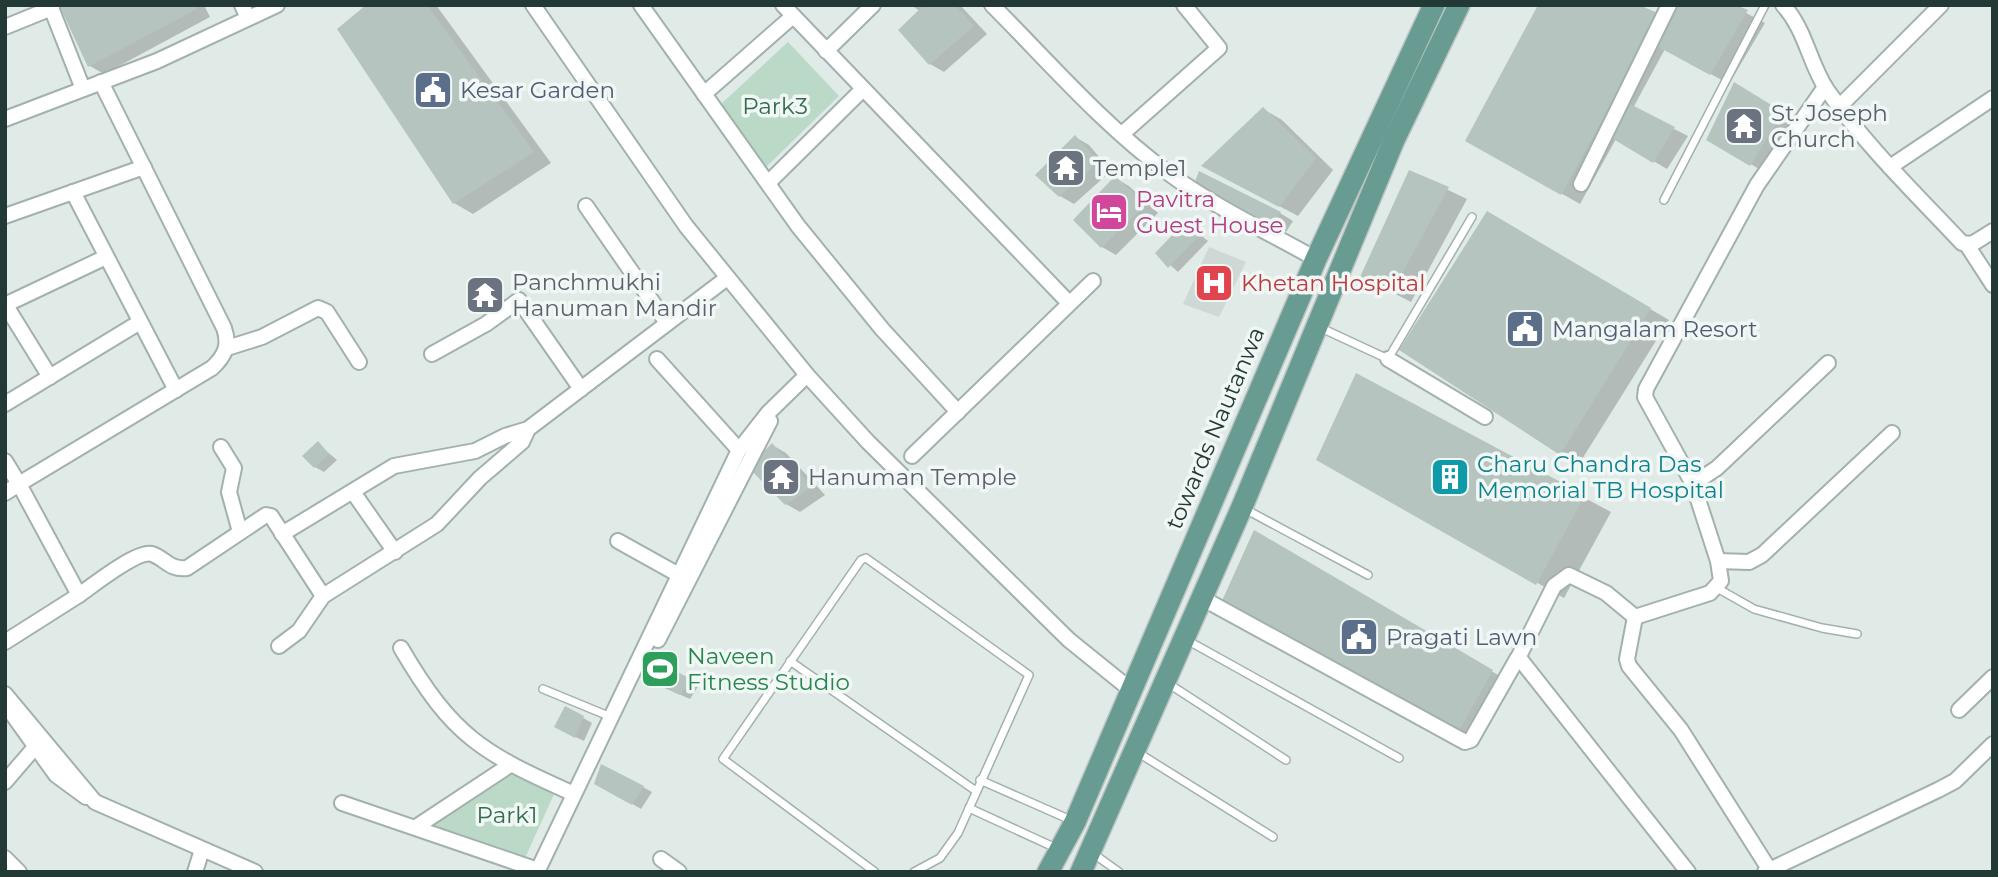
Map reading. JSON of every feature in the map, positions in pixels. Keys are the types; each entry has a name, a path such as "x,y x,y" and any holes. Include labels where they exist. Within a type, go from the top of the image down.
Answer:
{"main road":[{"name":"towards Nautanwa","path":"1048,872 1075,822 1316,259 1434,5"},
{"path":"1081,872 1166,682 1200,597 1242,507 1315,325 1394,140 1459,5"}],"street":[{"path":"5,119 157,61 245,12 277,5"},
{"path":"533,5 686,226 807,375 868,442 1059,630 1131,690"},
{"path":"641,5 768,183 851,292 958,411"},
{"path":"825,51 873,5"},
{"path":"992,5 1122,134 1199,195 1316,259"},
{"path":"1122,134 1219,48 1184,5"},
{"path":"1581,184 1669,5"},
{"path":"1783,5 1802,32 1825,87 1839,107 1890,167 1967,245 1993,285"},
{"path":"1839,107 1941,5"},
{"path":"5,27 51,7 83,89"},
{"path":"704,94 788,11 1069,303"},
{"path":"5,493 212,368 223,358 227,348 224,328 102,82"},
{"path":"1634,617 1710,593 1721,581 1718,561 1693,484 1647,405 1646,389 1757,186 1825,87"},
{"path":"768,183 863,89"},
{"path":"1890,167 1993,98"},
{"path":"5,216 144,167"},
{"path":"73,192 176,390"},
{"path":"586,206 667,323"},
{"path":"1967,245 1993,231"},
{"path":"50,377 8,309 9,303 106,257"},
{"path":"282,534 394,466 475,451 505,436 528,429 727,278"},
{"path":"912,456 1093,281"},
{"path":"432,354 486,324 519,300 581,389"},
{"path":"227,348 261,337 318,308 327,312 359,362"},
{"path":"5,404 140,322"},
{"path":"657,359 739,450"},
{"path":"1388,359 1485,416"},
{"path":"1693,484 1717,468 1828,363"},
{"path":"538,871 739,450 780,401 807,375"},
{"path":"538,871 780,401"},
{"path":"279,646 299,631 323,596 437,524 480,478 522,442 528,429"},
{"path":"1718,561 1749,562 1762,555 1892,433"},
{"path":"221,447 234,468 229,492 240,532"},
{"path":"5,461 79,595"},
{"path":"354,492 395,552"},
{"path":"5,642 138,556 153,554 173,568 187,568 268,515 323,596"},
{"path":"618,541 679,575"},
{"path":"1200,597 1465,741 1471,740 1518,658 1554,586 1569,575 1606,593 1634,617"},
{"path":"1634,617 1627,659 1629,666 1681,730 1767,871 1955,781 1993,744"},
{"path":"401,648 431,697 456,728 510,765 574,794"},
{"path":"1518,658 1688,872"},
{"path":"1959,710 1993,677"},
{"path":"5,694 95,802 255,872"},
{"path":"5,704 56,775 74,791 231,872"},
{"path":"5,782 35,747"},
{"path":"416,827 510,765"},
{"path":"342,803 538,871"},
{"path":"195,872 200,856"},
{"path":"5,858 19,872"},
{"path":"661,859 679,872"}],"lane":[{"path":"1664,200 1765,5"},
{"path":"1315,325 1388,359 1472,217"},
{"path":"1242,507 1368,575"},
{"path":"875,872 723,759 861,560 869,559 1029,675 949,849 931,864 914,872"},
{"path":"1717,588 1754,609 1822,628 1857,634"},
{"path":"1183,638 1399,758"},
{"path":"790,661 976,791"},
{"path":"1166,682 1286,760"},
{"path":"543,689 611,717"},
{"path":"1136,751 1273,837"},
{"path":"980,780 1075,822"},
{"path":"969,808 1059,849"},
{"path":"1090,852 1119,872"}],"shaded area":[{"name":"Khetan Hospital","path":"1209,247 1246,262 1219,317 1183,304"}],"green space":[{"name":"Park3","path":"788,42 839,96 765,168 720,105"},
{"name":"Park1","path":"510,771 555,792 525,858 430,826"}],"building":[{"path":"59,5 195,5 197,9 88,67"},
{"name":"Kesar Garden","path":"366,5 427,5 534,152 453,204 337,29"},
{"path":"924,5 955,5 974,26 929,65 898,30"},
{"path":"1538,5 1639,5 1660,14 1561,195 1465,141"},
{"path":"1678,5 1736,5 1748,10 1710,75 1655,45"},
{"name":"St. Joseph Church","path":"1734,82 1783,112 1750,166 1706,140"},
{"path":"1628,103 1675,127 1653,163 1610,137"},
{"path":"1263,107 1316,158 1279,207 1201,166"},
{"name":"Temple1","path":"1075,135 1098,162 1059,197 1035,175"},
{"path":"1409,170 1449,187 1392,292 1360,277"},
{"path":"1199,171 1281,212 1272,225 1194,184"},
{"name":"Pavitra Guest House","path":"1115,176 1146,205 1101,248 1073,220"},
{"name":"Mangalam Resort","path":"1487,211 1651,308 1560,455 1399,350"},
{"path":"1185,222 1201,234 1168,268 1155,253"},
{"name":"Panchmukhi Hanuman Mandir","path":"490,280 502,306 486,314 469,289"},
{"name":"Charu Chandra Das Memorial TB Hospital","path":"1356,373 1585,495 1536,585 1316,460"},
{"path":"318,441 329,454 314,468 302,456"},
{"name":"Hanuman Temple","path":"772,443 812,487 785,505 749,468"},
{"name":"Pragati Lawn","path":"1254,530 1493,670 1459,731 1221,603"},
{"name":"Naveen Fitness Studio","path":"652,659 691,679 680,695 645,679"},
{"path":"565,706 584,716 575,738 554,727"},
{"path":"601,764 644,786 632,805 594,784"}],"place":[{"name":"Kesar Garden","path":"433,90"},
{"name":"St. Joseph Church","path":"1744,126"},
{"name":"Temple1","path":"1066,168"},
{"name":"Pavitra Guest House","path":"1109,212"},
{"name":"Khetan Hospital","path":"1214,283"},
{"name":"Panchmukhi Hanuman Mandir","path":"485,295"},
{"name":"Mangalam Resort","path":"1525,329"},
{"name":"Hanuman Temple","path":"781,477"},
{"name":"Charu Chandra Das Memorial TB Hospital","path":"1450,477"},
{"name":"Pragati Lawn","path":"1359,637"},
{"name":"Naveen Fitness Studio","path":"660,669"}]}
